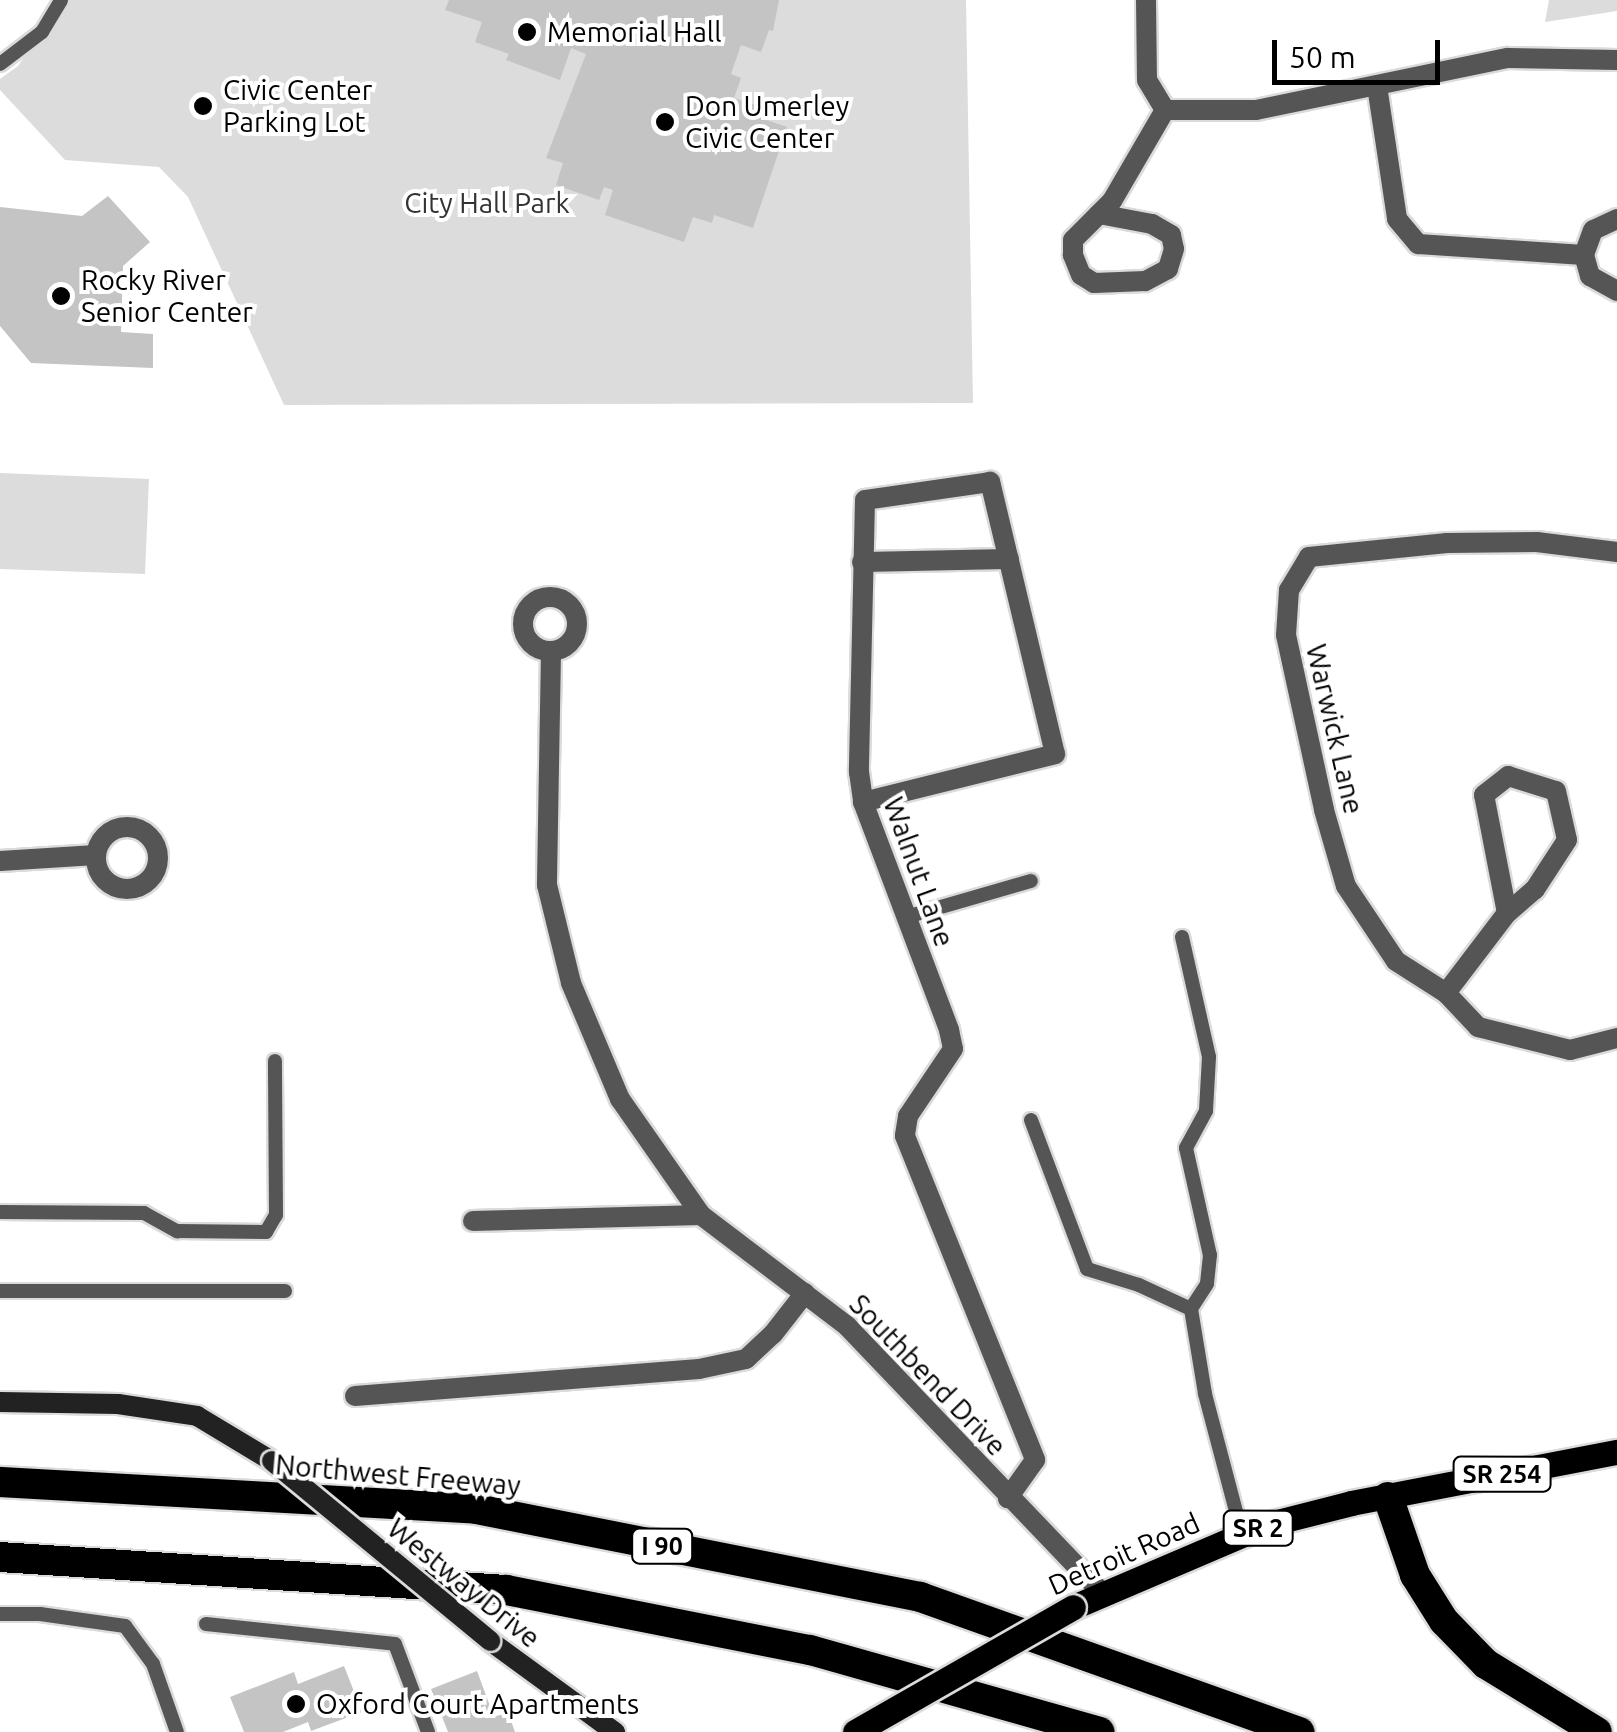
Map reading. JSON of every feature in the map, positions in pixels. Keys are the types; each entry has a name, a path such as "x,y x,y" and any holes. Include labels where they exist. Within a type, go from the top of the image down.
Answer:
{"highway":[{"name":"Northwest Freeway","path":"0,1482 476,1509 920,1598 1300,1732"},
{"path":"1388,1497 1415,1575 1444,1621 1486,1664 1596,1732"},
{"path":"0,1557 506,1590 810,1650 1100,1732"}],"main road":[{"name":"Westway Drive","path":"0,1402 118,1404 196,1416 272,1461 490,1640 616,1732"},
{"name":"Detroit Road","path":"855,1732 1101,1592 1265,1525 1617,1452"}],"street":[{"path":"1146,0 1147,80 1165,110"},
{"path":"1165,110 1256,110 1377,86 1414,74 1508,58 1617,60"},
{"path":"1377,86 1397,219 1418,244 1584,254"},
{"path":"1098,214 1152,224 1171,235 1174,249 1168,268 1146,281 1094,282 1081,275 1073,255 1074,240 1098,214 1112,201 1165,110"},
{"path":"1617,219 1594,230 1584,254 1590,276 1617,291"},
{"name":"Walnut Lane","path":"863,802 1055,754 990,482 865,500 859,772 863,802 953,1049 908,1116 905,1136 1035,1460 1008,1498"},
{"name":"Warwick Lane","path":"1617,552 1537,542 1446,543 1309,557 1289,590 1286,635 1324,810 1346,886 1396,961 1446,993 1478,1028 1570,1050 1617,1038"},
{"path":"862,562 1010,559"},
{"name":"Southbend Drive","path":"550,652 547,885 571,983 620,1099 700,1215 847,1326 1101,1592"},
{"path":"1446,993 1507,914 1534,889 1567,840 1556,790 1508,776 1484,795 1507,914"},
{"path":"0,861 96,854"},
{"path":"473,1221 700,1215"},
{"path":"355,1396 699,1369 746,1359 773,1334 805,1294"}],"lane":[{"path":"0,64 42,32 61,0"},
{"path":"906,916 1031,880"},
{"path":"1182,937 1209,1057 1206,1111 1186,1148 1210,1255 1206,1284 1191,1309 1205,1394 1242,1534"},
{"path":"0,1212 144,1212 177,1232 266,1232 276,1215 275,1061"},
{"path":"1031,1120 1087,1269 1139,1285 1191,1309"},
{"path":"0,1291 284,1291"},
{"path":"0,1614 40,1614 125,1626 153,1664 177,1732"},
{"path":"206,1624 395,1644 428,1732"}],"green space":[{"name":"City Hall Park","path":"64,0 966,0 973,403 284,405 188,197 159,167 65,160 0,90 0,79 18,66"},
{"path":"1549,0 1617,0 1617,11 1545,22"},
{"path":"0,473 149,479 145,574 0,569"}],"building":[{"name":"Don Umerley Civic Center","path":"449,0 779,0 773,31 769,30 761,52 741,45 731,74 741,78 734,98 762,107 758,117 787,127 753,228 714,215 712,223 693,217 684,242 605,215 613,190 604,187 599,200 556,185 563,163 546,158 586,54 571,48 560,80 506,60 509,54 475,42 482,22 445,10"},
{"name":"Rocky River Senior Center","path":"108,196 150,242 123,266 121,332 153,334 153,368 31,363 0,326 0,207 82,216"},
{"name":"Oxford Court Apartments","path":"344,1666 362,1712 311,1731 308,1722 283,1732 244,1732 230,1697 294,1672 298,1684"},
{"name":"Oxford Court Apartments","path":"477,1671 494,1717 508,1712 515,1732 448,1732 431,1689"}],"place":[{"name":"Memorial Hall","path":"527,32"},
{"name":"Civic Center Parking Lot","path":"203,106"},
{"name":"Don Umerley Civic Center","path":"665,122"},
{"name":"Rocky River Senior Center","path":"61,296"},
{"name":"Oxford Court Apartments","path":"296,1704"}]}
